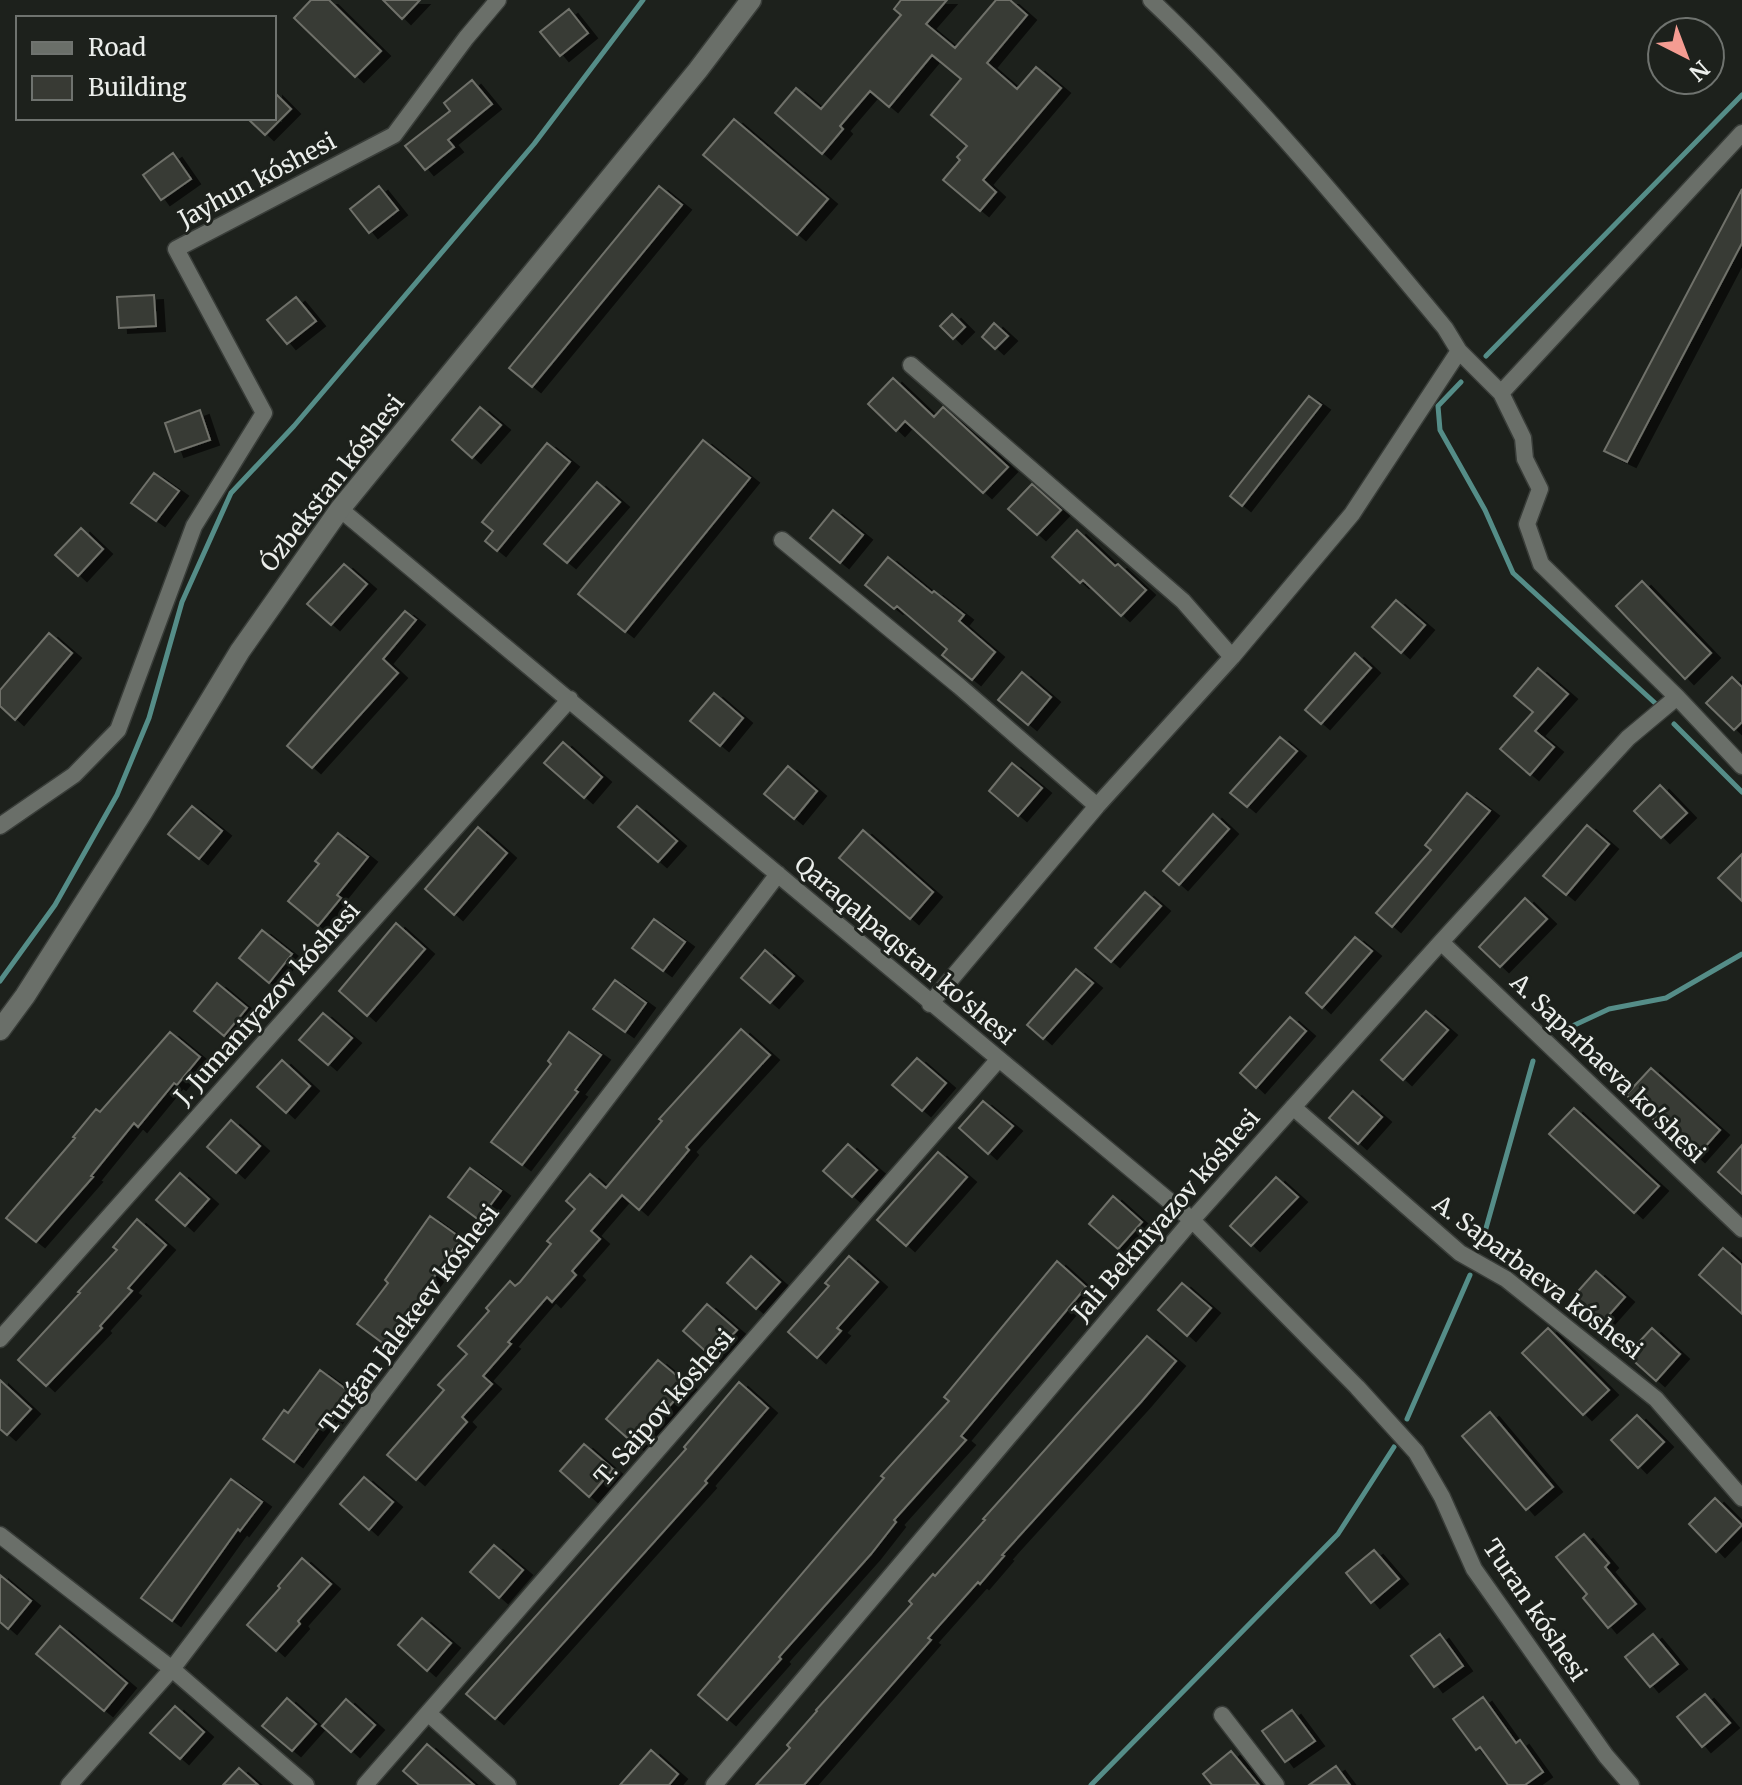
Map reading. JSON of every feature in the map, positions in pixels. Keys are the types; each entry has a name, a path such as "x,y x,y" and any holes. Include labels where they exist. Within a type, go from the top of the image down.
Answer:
{"street":[{"name":"Jayhun kóshesi","path":"0,826 74,775 118,730 194,526 264,413 176,249 394,135 498,0"},
{"name":"Ózbekstan kóshesi","path":"0,1030 143,811 240,651 340,509 698,70 751,0"},
{"path":"1151,0 1204,50 1326,183 1445,328 1459,351 1501,393 1523,438 1525,459 1540,489 1527,524 1541,564 1677,697 1742,766"},
{"path":"1501,393 1742,133"},
{"path":"930,1004 1097,806 1232,657 1352,514 1459,351"},
{"path":"911,365 1183,601 1232,657"},
{"name":"Qaraqalpaqstan ko'shesi","path":"340,509 1192,1220 1357,1387 1416,1452"},
{"path":"782,540 959,686 1097,806"},
{"name":"Jali Bekniyazov kóshesi","path":"714,1785 1192,1220 1628,738 1677,697"},
{"name":"J. Jumaniyazov kóshesi","path":"0,1339 570,699"},
{"name":"Turǵan Jalekeev kóshesi","path":"69,1785 172,1669 778,874"},
{"name":"A. Saparbaeva ko'shesi","path":"1441,942 1742,1229"},
{"name":"T. Saipov kóshesi","path":"365,1785 998,1060"},
{"name":"A. Saparbaeva kóshesi","path":"1293,1107 1460,1253 1506,1279 1656,1399 1742,1498"},
{"name":"Turan kóshesi","path":"1416,1452 1442,1497 1474,1569 1606,1756 1631,1785"},
{"path":"0,1535 172,1669 306,1785"},
{"path":"429,1714 508,1785"},
{"path":"1222,1715 1276,1785"}],"building":[{"path":"311,0 329,0 381,51 355,77 294,18"},
{"path":"383,0 420,0 402,19"},
{"path":"901,0 947,0 926,24 955,48 996,0 1010,0 1027,15 987,63 1017,89 1036,67 1061,88 983,180 996,192 980,211 943,180 967,146 931,115 961,79 932,55 889,107 870,91 840,126 843,129 822,154 775,113 796,88 821,109 901,15 894,9"},
{"path":"569,9 588,33 560,56 540,32"},
{"path":"472,80 492,104 448,140 454,147 425,170 405,146 450,111 444,103"},
{"path":"276,94 291,109 265,135 249,120 276,120"},
{"path":"734,119 828,199 797,235 703,155"},
{"path":"173,153 191,179 161,200 143,175"},
{"path":"379,186 398,210 369,233 350,209"},
{"path":"659,186 682,205 532,387 509,368"},
{"path":"1742,189 1742,243 1627,462 1604,451"},
{"path":"154,295 156,326 119,328 117,297"},
{"path":"296,297 316,321 287,344 267,320"},
{"path":"952,314 965,327 953,339 940,326"},
{"path":"994,323 1008,336 995,349 982,337"},
{"path":"893,378 934,417 943,407 1008,467 983,493 905,421 896,431 868,404"},
{"path":"1309,396 1321,405 1242,506 1230,496"},
{"path":"480,407 501,425 472,458 452,440"},
{"path":"200,410 210,440 175,452 165,423"},
{"path":"703,440 750,478 625,632 578,594"},
{"path":"547,443 570,462 497,551 485,541 493,531 482,522"},
{"path":"154,473 179,491 156,521 131,503"},
{"path":"597,482 620,502 567,563 544,544"},
{"path":"1032,484 1061,510 1037,535 1008,509"},
{"path":"833,510 863,535 840,563 810,538"},
{"path":"81,528 103,549 78,576 55,555"},
{"path":"1077,530 1146,590 1121,616 1083,580 1080,583 1052,557"},
{"path":"888,557 964,615 959,621 995,652 972,680 942,655 947,649 897,606 894,609 865,585"},
{"path":"344,564 367,584 331,625 307,604"},
{"path":"1642,581 1711,653 1685,679 1616,606"},
{"path":"1396,600 1425,625 1401,653 1372,627"},
{"path":"405,611 416,620 383,659 398,673 312,768 287,746"},
{"path":"49,633 72,653 15,720 0,706 0,690"},
{"path":"1355,653 1371,668 1321,724 1305,710"},
{"path":"1538,668 1568,694 1535,731 1554,747 1530,775 1500,749 1533,712 1514,696"},
{"path":"1022,672 1051,697 1028,725 998,700"},
{"path":"1732,677 1742,687 1742,722 1734,730 1706,703"},
{"path":"714,693 743,718 720,746 690,721"},
{"path":"1280,737 1297,751 1247,807 1230,793"},
{"path":"563,742 602,777 584,798 544,763"},
{"path":"1012,763 1042,788 1018,816 989,791"},
{"path":"788,766 817,791 794,819 764,794"},
{"path":"1660,785 1687,813 1661,838 1634,811"},
{"path":"1467,793 1490,811 1392,927 1376,913 1431,850 1425,845"},
{"path":"192,806 222,831 199,859 168,834"},
{"path":"637,806 677,841 658,862 618,827"},
{"path":"1213,814 1229,829 1179,885 1163,871"},
{"path":"1587,825 1609,844 1566,895 1543,876"},
{"path":"478,827 507,853 454,915 425,889"},
{"path":"863,830 933,892 910,919 839,858"},
{"path":"338,833 368,857 337,895 341,898 318,926 288,901 319,864 315,861"},
{"path":"1742,854 1742,901 1718,878"},
{"path":"1145,892 1161,906 1111,962 1095,948"},
{"path":"1525,898 1547,919 1500,967 1479,947"},
{"path":"654,919 685,942 663,971 632,948"},
{"path":"396,923 425,949 367,1016 339,991"},
{"path":"262,930 292,954 269,983 239,958"},
{"path":"1355,937 1372,951 1322,1008 1306,993"},
{"path":"765,950 794,976 770,1003 741,978"},
{"path":"1076,969 1093,983 1043,1039 1027,1025"},
{"path":"615,980 646,1003 625,1032 593,1009"},
{"path":"217,983 247,1008 224,1036 194,1011"},
{"path":"1426,1011 1448,1030 1403,1080 1381,1060"},
{"path":"323,1013 352,1038 328,1065 299,1040"},
{"path":"1290,1017 1306,1031 1256,1088 1240,1073"},
{"path":"741,1029 770,1055 686,1147 689,1150 639,1210 622,1195 591,1231 600,1239 572,1271 576,1275 552,1302 547,1297 508,1342 511,1344 483,1376 492,1384 462,1417 467,1422 416,1480 387,1455 444,1390 438,1385 467,1354 458,1346 510,1281 515,1286 520,1282 551,1244 547,1241 575,1209 566,1201 590,1174 606,1188 662,1121 659,1119"},
{"path":"170,1032 200,1057 138,1127 134,1123 93,1177 36,1242 6,1218 96,1109 100,1112"},
{"path":"569,1032 601,1055 575,1090 578,1092 522,1165 491,1142 551,1064 548,1061"},
{"path":"917,1058 946,1083 922,1111 892,1085"},
{"path":"282,1060 310,1086 286,1113 257,1087"},
{"path":"1651,1068 1720,1130 1696,1157 1626,1095"},
{"path":"1353,1091 1382,1117 1358,1144 1329,1118"},
{"path":"983,1101 1013,1126 988,1154 959,1128"},
{"path":"1574,1108 1659,1186 1634,1213 1549,1134"},
{"path":"231,1120 260,1146 236,1173 207,1147"},
{"path":"848,1144 877,1170 852,1197 823,1171"},
{"path":"1742,1145 1742,1194 1718,1172"},
{"path":"938,1152 967,1177 906,1246 877,1220"},
{"path":"470,1168 501,1191 479,1220 448,1197"},
{"path":"180,1173 209,1199 185,1226 156,1200"},
{"path":"1276,1177 1298,1197 1251,1246 1230,1226"},
{"path":"1113,1196 1142,1222 1118,1249 1089,1224"},
{"path":"430,1216 461,1238 388,1347 357,1324 388,1283 385,1280"},
{"path":"137,1219 166,1245 128,1288 132,1291 100,1326 102,1328 46,1386 18,1360 117,1250 113,1247"},
{"path":"1723,1248 1742,1265 1742,1314 1699,1275"},
{"path":"751,1256 780,1282 756,1309 727,1283"},
{"path":"849,1256 878,1282 837,1328 841,1331 817,1358 788,1332 829,1286 825,1283"},
{"path":"1057,1261 1086,1287 961,1436 966,1440 894,1520 896,1522 871,1554 727,1720 698,1695 884,1478 881,1476 949,1401 944,1397"},
{"path":"1596,1271 1625,1297 1601,1324 1572,1298"},
{"path":"1182,1283 1211,1308 1187,1336 1158,1310"},
{"path":"707,1304 737,1330 712,1357 683,1331"},
{"path":"1548,1328 1609,1390 1583,1415 1522,1353"},
{"path":"1652,1328 1680,1354 1656,1381 1627,1355"},
{"path":"1147,1336 1176,1361 1141,1402 1002,1555 980,1584 978,1582 928,1638 931,1640 804,1785 756,1785 790,1748 787,1745 816,1710 912,1604 909,1601 933,1574 935,1576"},
{"path":"658,1360 688,1385 635,1445 606,1419"},
{"path":"320,1370 351,1393 330,1423 325,1420 294,1462 263,1439 284,1410 288,1413"},
{"path":"0,1380 31,1409 7,1435 0,1429"},
{"path":"739,1382 768,1408 705,1481 707,1483 495,1719 466,1694 686,1449 684,1447"},
{"path":"1490,1412 1553,1487 1526,1510 1462,1436"},
{"path":"1637,1415 1664,1442 1638,1468 1611,1440"},
{"path":"584,1444 613,1469 589,1497 560,1471"},
{"path":"364,1477 393,1502 369,1530 340,1504"},
{"path":"231,1479 262,1502 240,1531 238,1529 172,1621 141,1598"},
{"path":"1715,1498 1742,1525 1716,1552 1689,1524"},
{"path":"1584,1534 1609,1563 1605,1567 1636,1604 1608,1628 1583,1598 1587,1594 1556,1557"},
{"path":"494,1545 523,1570 499,1598 470,1572"},
{"path":"1374,1550 1399,1579 1371,1603 1346,1573"},
{"path":"302,1558 331,1584 276,1651 247,1625"},
{"path":"0,1575 31,1601 8,1629 0,1622"},
{"path":"422,1618 451,1643 427,1671 398,1645"},
{"path":"60,1626 127,1683 104,1711 36,1654"},
{"path":"1440,1634 1463,1666 1434,1687 1411,1656"},
{"path":"1653,1634 1678,1664 1650,1687 1625,1657"},
{"path":"1705,1694 1730,1723 1702,1747 1677,1717"},
{"path":"1483,1697 1516,1743 1520,1740 1543,1772 1525,1785 1508,1785 1480,1747 1476,1750 1453,1719"},
{"path":"287,1698 316,1724 292,1751 262,1726"},
{"path":"346,1699 375,1725 351,1752 322,1726"},
{"path":"175,1706 204,1732 180,1759 150,1733"},
{"path":"1292,1710 1315,1741 1285,1762 1262,1731"},
{"path":"427,1744 474,1785 419,1785 403,1771"},
{"path":"651,1750 678,1774 669,1785 620,1785"},
{"path":"1231,1751 1259,1785 1212,1785 1203,1774"},
{"path":"1336,1766 1350,1785 1309,1785"},
{"path":"239,1768 258,1785 223,1785"}],"waterway":[{"path":"0,981 55,905 117,795 149,718 182,602 231,493 294,426 534,144 643,0"},
{"path":"1486,356 1742,95"},
{"path":"1461,382 1438,406 1440,430 1485,510 1513,573 1655,703"},
{"path":"1674,724 1742,792"},
{"path":"1566,1029 1609,1009 1666,998 1742,954"},
{"path":"1481,1246 1533,1061"},
{"path":"1407,1419 1470,1275"},
{"path":"1091,1785 1338,1534 1394,1447"}]}
